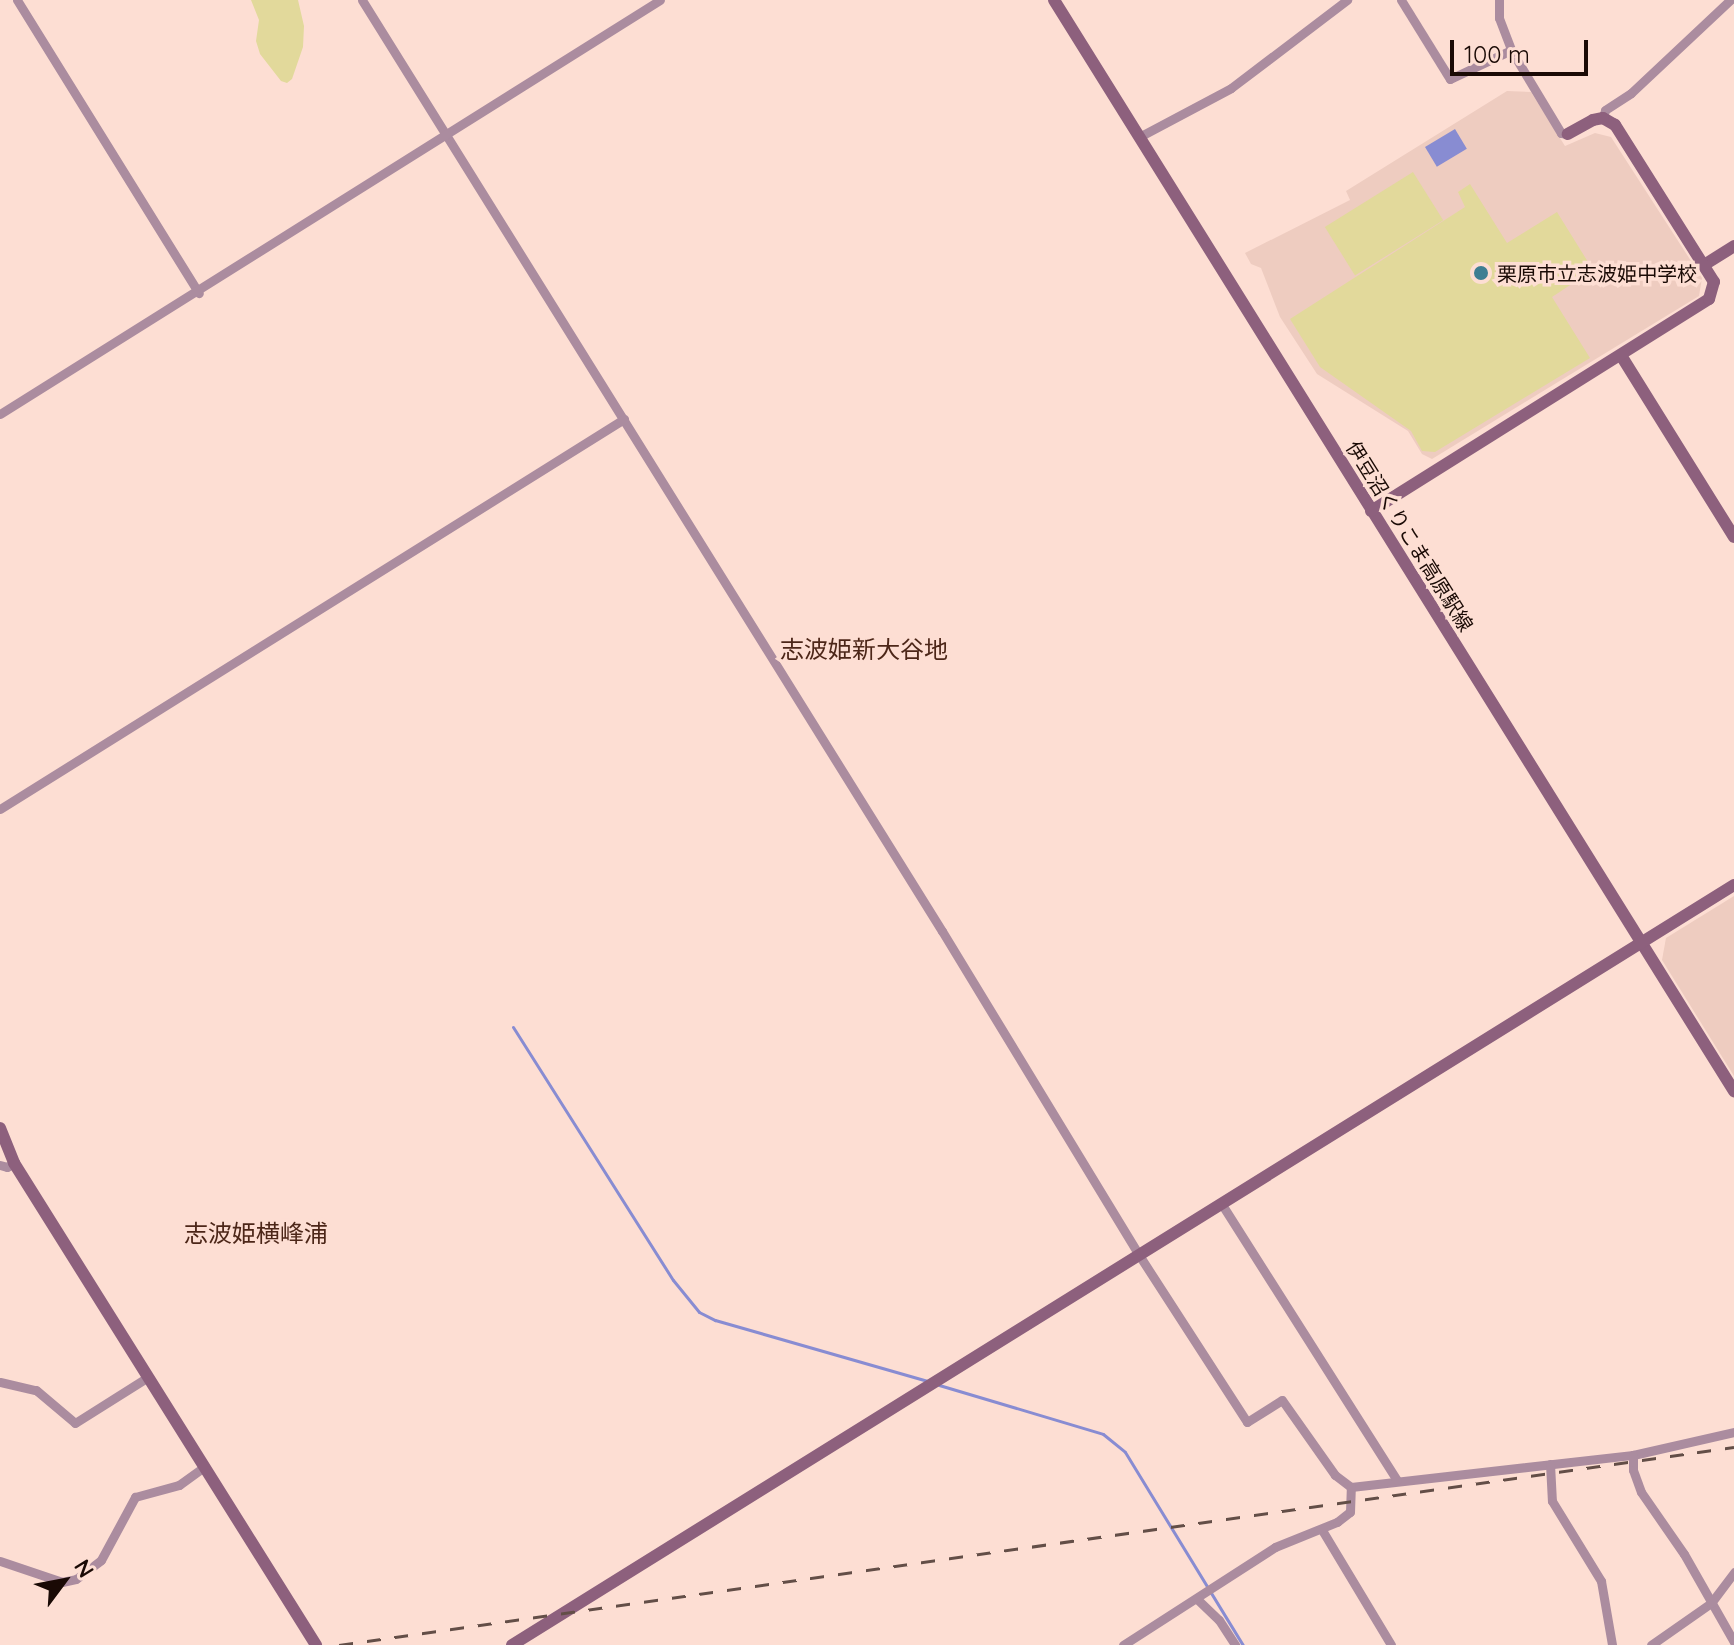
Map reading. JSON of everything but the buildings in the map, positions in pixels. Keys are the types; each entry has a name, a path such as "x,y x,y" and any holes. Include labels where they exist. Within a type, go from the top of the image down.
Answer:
{"street":[{"path":"17,0 199,293"},
{"path":"362,0 1139,1255 1247,1422 1282,1400 1335,1475 1351,1487 1633,1455 1734,1432"},
{"path":"0,414 199,293 660,0"},
{"name":"伊豆沼くりこま高原駅線","path":"1054,0 1734,1091"},
{"path":"1139,137 1231,88 1347,0"},
{"path":"1401,0 1450,79 1511,50"},
{"path":"1499,0 1499,18 1511,50 1561,133 1568,134 1603,118"},
{"path":"1603,118 1605,110 1631,93 1730,0"},
{"path":"1371,511 1622,357 1709,299 1714,282 1615,125 1603,118"},
{"path":"1704,265 1734,246"},
{"path":"1622,357 1734,537"},
{"path":"0,809 624,419"},
{"path":"512,1645 1734,885"},
{"path":"0,1128 14,1163 316,1645"},
{"path":"0,1165 7,1167 14,1163"},
{"path":"1221,1203 1397,1480"},
{"path":"0,1382 36,1390 75,1423 148,1377"},
{"path":"1633,1455 1633,1470 1641,1492 1684,1554 1734,1642"},
{"path":"1550,1464 1552,1501 1601,1581 1612,1645"},
{"path":"0,1561 53,1580 76,1579 101,1560 135,1497 179,1485 204,1467"},
{"path":"1123,1645 1275,1547 1322,1530 1350,1512 1351,1487"},
{"path":"1322,1530 1391,1645"},
{"path":"1651,1645 1711,1603 1734,1572"},
{"path":"1200,1597 1235,1645"}],"shaded area":[{"path":"251,0 298,0 304,26 303,47 292,79 287,83 281,81 260,54 256,41 259,20"},
{"name":"栗原市立志波姫中学校","path":"1507,91 1531,92 1565,146 1595,133 1611,137 1702,278 1699,296 1432,459 1422,454 1408,431 1317,374 1280,317 1261,268 1251,264 1245,253 1350,200 1346,191"},
{"path":"1413,172 1443,220 1355,275 1325,227"},
{"path":"1470,184 1507,243 1557,212 1593,270 1552,297 1590,358 1435,452 1422,451 1411,431 1320,367 1290,319 1465,207 1458,192"},
{"path":"1734,896 1734,1076 1662,960 1666,938"}],"water":[{"path":"1455,129 1467,149 1437,167 1425,147"}],"waterway":[{"path":"513,1027 673,1280 699,1312 715,1320 928,1381"},
{"path":"939,1385 1103,1434 1125,1452 1243,1645"}],"railway":[{"path":"339,1645 1734,1447"}],"place":[{"name":"栗原市立志波姫中学校","path":"1481,273"}],"district":[{"name":"志波姫新大谷地","path":"864,650"},
{"name":"志波姫横峰浦","path":"256,1234"}]}
